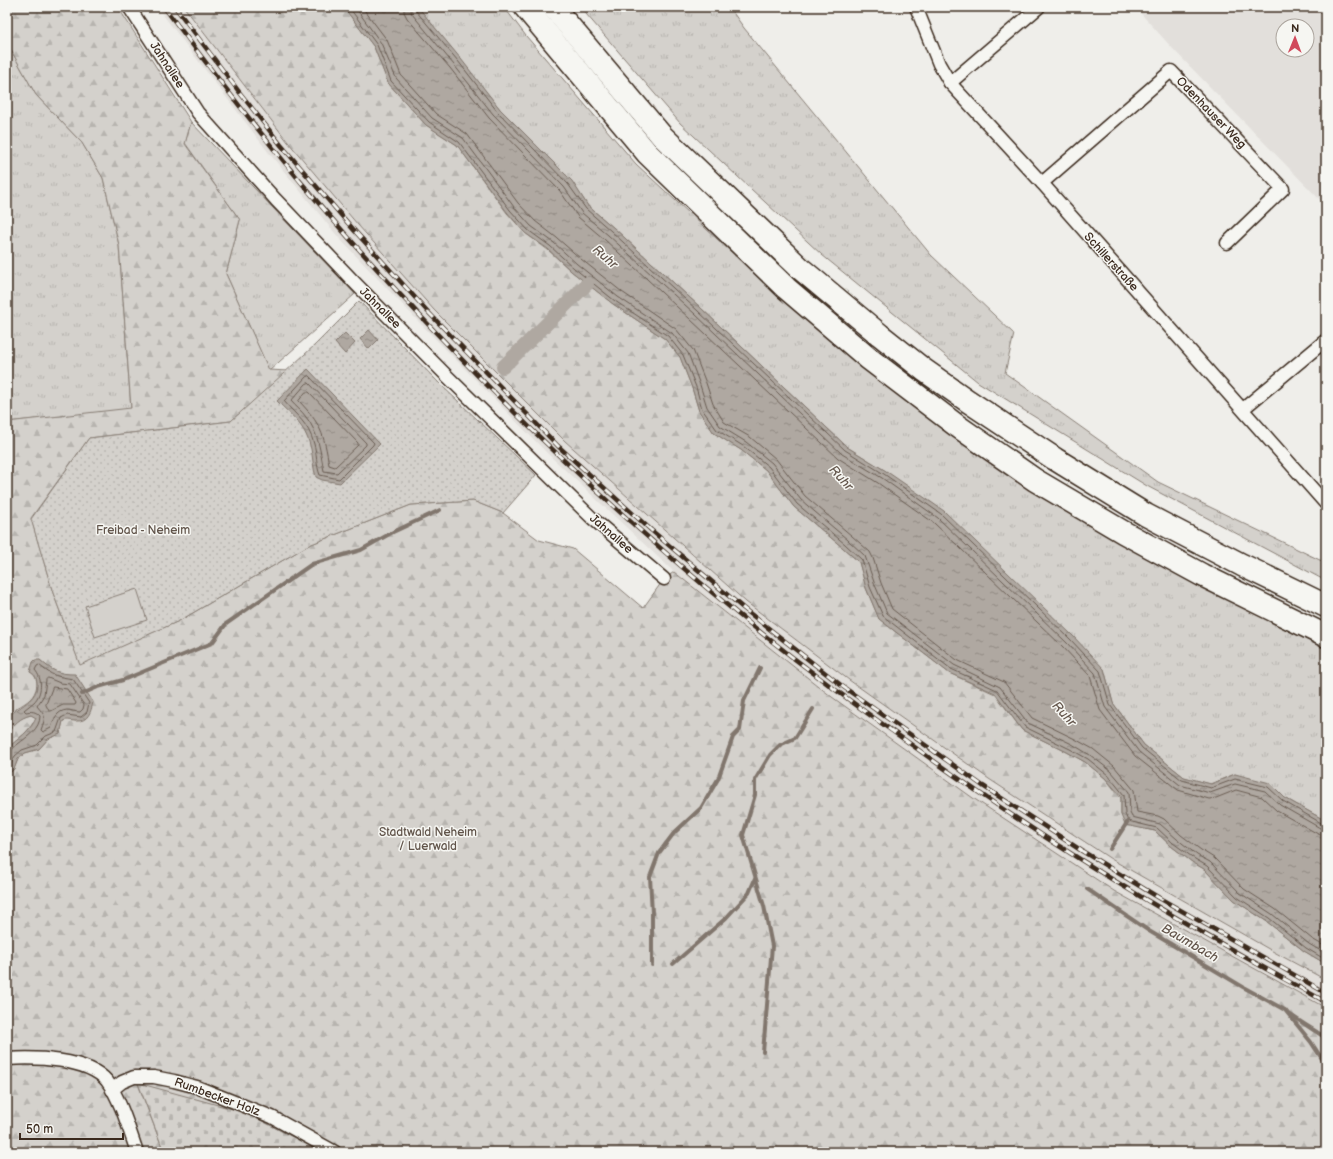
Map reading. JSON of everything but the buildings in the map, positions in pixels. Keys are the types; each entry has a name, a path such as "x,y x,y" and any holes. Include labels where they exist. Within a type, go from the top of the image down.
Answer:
{"highway":[{"path":"525,7 647,153 786,288 868,358 956,425 1035,480 1123,532 1202,575 1326,636"},
{"path":"553,7 661,135 801,269 924,370 1055,460 1146,515 1242,565 1326,606"}],"street":[{"name":"Jahnallee","path":"129,7 198,113 276,200 448,377 592,518 664,579"},
{"name":"Schillerstraße","path":"916,7 939,64 950,83 1243,409 1326,504"},
{"path":"950,83 1039,7"},
{"name":"Odenhauser Weg","path":"1042,184 1171,71 1283,189 1227,243"},
{"path":"1243,409 1326,340"},
{"path":"7,1059 45,1059 81,1066 100,1075 106,1080 112,1090 138,1152"},
{"name":"Rumbecker Holz","path":"112,1090 122,1082 134,1077 154,1077 174,1081 204,1090 272,1117 335,1152"}],"shaded area":[{"path":"157,7 184,7 288,142 358,225 434,310 565,441 746,602 849,680 989,779 1111,859 1326,980 1326,1008 1114,891 973,798 832,697 674,572 548,454 339,238 269,153"},
{"path":"1135,7 1326,7 1326,206 1174,50"}],"green space":[{"name":"Stadtwald Neheim / Luerwald","path":"7,7 118,7 191,122 185,144 240,220 226,274 269,370 288,371 231,421 89,438 31,518 53,593 80,664 179,621 309,545 411,505 473,501 503,513 539,540 573,549 643,608 664,579 674,572 832,697 973,798 1114,891 1326,1008 1326,1152 321,1152 247,1113 138,1084 164,1152 7,1152 7,776 14,769 18,759 25,753 39,749 48,739 60,734 63,721 67,719 76,721 75,675 64,674 56,671 48,667 40,660 33,664 30,672 37,681 34,693 30,699 7,717 7,422 131,408 119,245 103,178 82,143 36,95 7,43"},
{"path":"184,7 340,7 348,13 374,47 388,83 426,125 457,145 507,213 525,233 548,250 571,271 613,304 665,339 680,357 699,411 714,433 741,450 766,470 794,507 859,562 866,588 879,619 949,673 995,694 1022,730 1085,762 1105,778 1121,798 1121,815 1137,827 1155,831 1171,846 1204,869 1234,900 1266,921 1304,951 1326,964 1326,980 1111,859 989,779 849,680 746,602 565,441 434,310 358,225 288,142"},
{"path":"418,7 504,7 526,36 636,164 783,300 956,437 1133,546 1326,648 1326,821 1285,798 1235,774 1210,784 1184,777 1144,745 1113,703 1104,669 886,471 847,447 701,308 588,206 572,182 500,109"},
{"path":"580,7 729,7 744,28 931,255 1014,334 1005,373 1158,482 1326,563 1326,581 1147,486 978,382 822,255 680,123"},
{"path":"7,43 36,95 82,143 103,178 119,245 131,409 7,422"},
{"path":"191,122 355,294 269,371 226,274 240,220 185,143"},
{"name":"Freibad - Neheim","path":"359,301 440,384 536,475 503,513 473,501 411,505 309,545 179,621 80,665 53,593 31,519 89,438 231,421 315,345"},
{"path":"137,589 147,620 95,637 85,606"},
{"path":"31,715 36,717 30,727 7,749 8,736 11,726 18,720"},
{"path":"138,1083 247,1113 321,1152 164,1152"}],"water":[{"name":"Ruhr","path":"340,7 418,7 500,109 572,181 588,206 701,308 847,447 886,471 944,511 1073,636 1104,669 1113,703 1144,745 1184,777 1211,784 1235,774 1270,783 1285,798 1326,821 1326,964 1304,951 1266,921 1234,900 1204,869 1171,846 1155,831 1125,825 1121,815 1121,796 1105,778 1085,762 1022,730 995,693 949,673 879,619 866,588 859,562 794,507 766,470 741,450 714,433 699,411 680,357 665,339 613,304 571,271 548,249 525,233 507,212 457,145 426,125 388,83 374,47 348,13"},
{"path":"369,330 378,340 369,349 360,339"},
{"path":"345,333 355,343 345,354 335,343"},
{"path":"308,369 380,444 340,483 322,480 316,477 311,449 306,434 298,422 277,401"},
{"path":"35,660 40,660 48,667 56,671 75,674 93,702 90,713 86,718 80,721 63,721 60,734 48,739 39,749 25,753 18,759 14,769 7,776 7,749 27,731 36,718 31,715 23,718 7,733 7,717 35,694 37,680 30,672"}],"waterway":[{"path":"503,367 587,284"},
{"path":"82,694 98,687 123,680 212,643 226,624 312,564 361,550 393,532 440,510"},
{"path":"652,965 650,877 659,853 674,833 701,808 718,779 733,737 740,730 744,701 760,668"},
{"path":"763,1052 772,946 764,906 743,835 755,795 755,780 770,755 780,745 795,738 813,709"},
{"name":"Baumbach","path":"1110,849 1128,821"},
{"path":"673,964 726,918 749,893 755,879"},
{"name":"Baumbach","path":"1087,889 1149,931 1243,987 1285,1010 1311,1042 1326,1065"},
{"name":"Baumbach","path":"1291,1015 1326,1038"}],"railway":[{"path":"164,7 277,153 348,237 393,287 487,385 536,433 635,526 686,570 758,630 862,710 947,771 1012,815 1169,914 1326,1002"},
{"path":"175,7 281,145 353,229 429,313 558,446 651,530 743,608 842,686 983,786 1082,851 1161,899 1326,993"}]}
